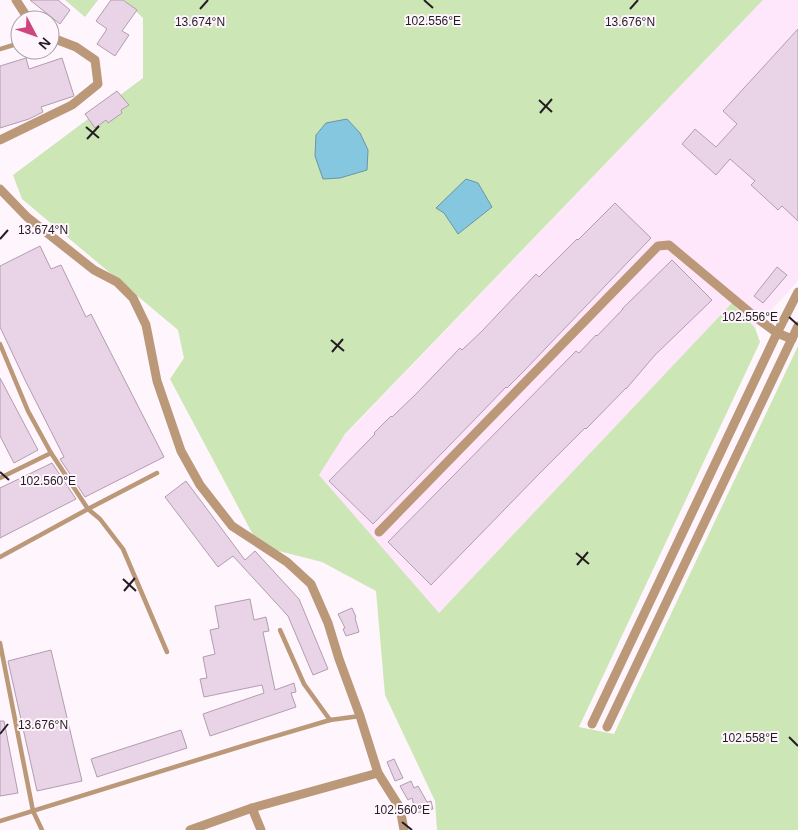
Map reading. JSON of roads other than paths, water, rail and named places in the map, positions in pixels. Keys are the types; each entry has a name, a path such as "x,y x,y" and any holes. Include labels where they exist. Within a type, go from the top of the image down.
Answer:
{"street":[{"path":"0,140 72,105 98,84 95,60 76,47 60,40"},
{"path":"0,189 27,217 94,270 117,282 133,298 146,325 158,381 181,450 200,485 232,526 287,562 311,584 328,623 378,773 400,808 404,830"},
{"path":"379,532 658,246 669,245 754,316 777,333 792,339"},
{"path":"592,724 798,292"},
{"path":"607,727 798,326"},
{"path":"190,830 252,808 378,773"},
{"path":"252,808 261,830"}],"lane":[{"path":"0,344 28,411 51,453 88,509 100,519 123,549 167,652"},
{"path":"0,478 51,453"},
{"path":"0,557 158,473"},
{"path":"280,630 304,684 330,720"},
{"path":"0,643 33,811 42,830"},
{"path":"0,821 330,720 360,716"}],"water":[{"path":"347,119 360,133 368,150 367,170 340,178 323,179 315,156 316,135 326,123"},
{"path":"466,179 478,183 492,207 458,234 444,213 436,208"}]}
